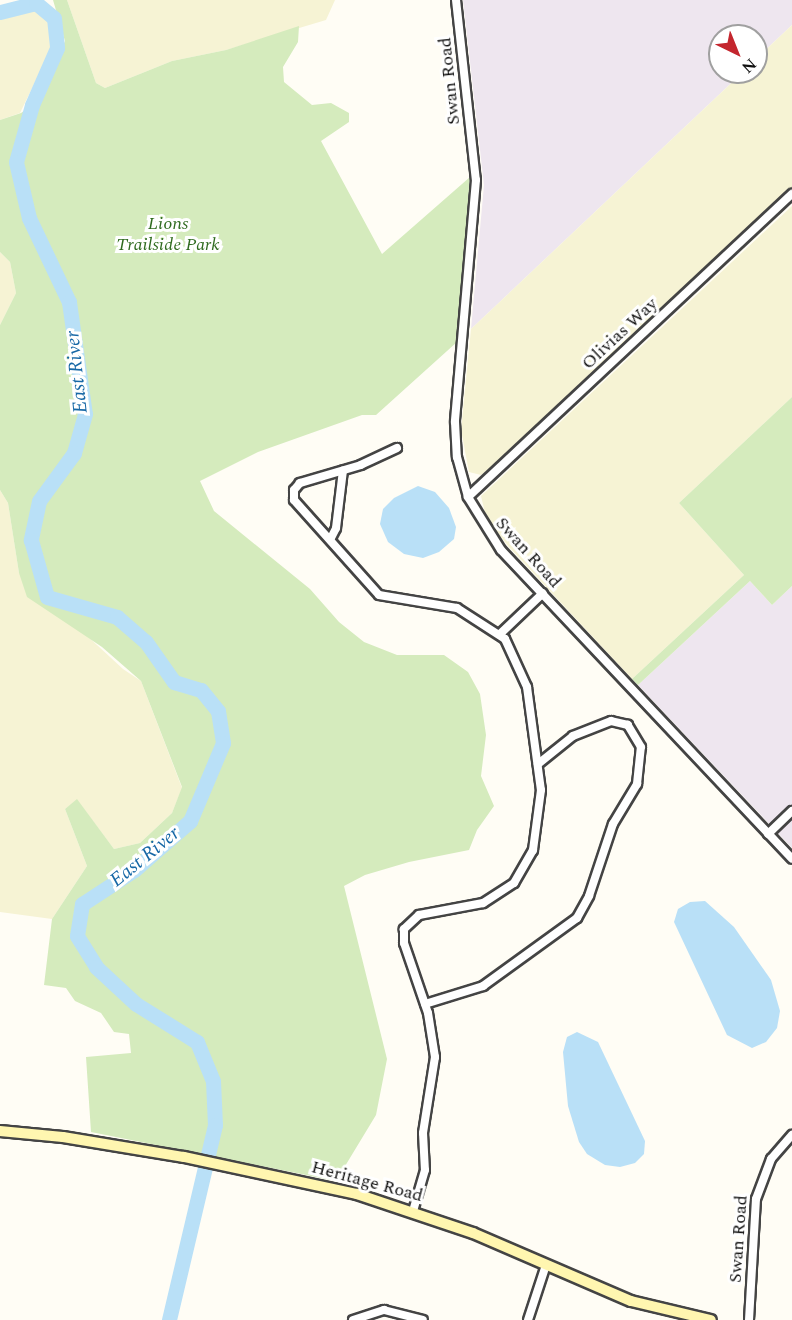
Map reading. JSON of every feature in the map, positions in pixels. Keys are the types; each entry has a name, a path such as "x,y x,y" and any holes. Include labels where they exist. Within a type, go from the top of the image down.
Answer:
{"main road":[{"name":"Heritage Road","path":"0,1131 63,1137 184,1157 413,1211 631,1301 711,1320"}],"street":[{"name":"Swan Road","path":"456,0 476,180 454,422 457,457 468,497 490,537 792,859"},
{"name":"Olivias Way","path":"468,497 792,194"},
{"path":"397,448 343,470 300,483 293,493 296,502 331,538 379,595 457,608 500,634 514,655 527,687 541,790 538,824 531,856 522,874 490,900 422,914 405,926 404,943 425,1004 435,1061 423,1133 425,1170 413,1211"},
{"path":"331,538 336,528 343,470"},
{"path":"500,634 543,594"},
{"path":"425,1004 483,986 577,918 589,896 613,824 637,784 641,747 628,726 610,721 573,736 538,764"},
{"path":"768,834 792,811"},
{"name":"Swan Road","path":"749,1320 756,1199 771,1159 792,1135"},
{"path":"528,1320 546,1265"},
{"path":"353,1320 384,1310 423,1320"}],"shaded area":[{"path":"67,0 335,0 326,20 226,50 172,61 105,88 96,83"},
{"path":"463,0 792,0 792,25 768,48 768,24 708,24 708,84 730,84 471,329 484,185"},
{"path":"35,9 50,24 52,47 20,113 0,120 0,18"},
{"path":"792,25 792,188 494,465 481,475 469,472 461,430 471,329 730,84 768,84 768,48"},
{"path":"792,206 792,397 679,503 744,575 632,679 508,546 486,517 481,496"},
{"path":"0,252 10,262 16,293 0,325"},
{"path":"0,490 8,503 19,573 123,669 141,681 182,788 172,813 140,843 114,849 77,800 65,809 87,866 52,919 0,912"},
{"path":"750,581 772,605 792,586 792,848 638,685"}],"green space":[{"name":"Lions Trailside Park","path":"53,0 67,0 96,83 105,88 172,61 226,50 299,26 298,42 283,67 284,82 312,105 331,103 349,113 349,122 321,141 382,254 470,177 457,342 376,415 362,415 258,452 200,481 214,511 310,589 339,622 364,642 397,655 444,655 468,672 480,694 486,735 481,776 494,806 477,830 469,850 409,862 365,875 344,886 387,1059 376,1115 336,1181 91,1132 86,1057 131,1053 129,1034 114,1032 101,1013 75,1001 66,988 44,985 52,919 87,866 65,809 77,799 114,849 140,843 172,813 182,787 141,681 102,647 27,597 19,573 8,503 0,490 0,325 16,293 10,262 0,252 0,120 21,113 41,99 65,41"},
{"path":"792,397 792,586 772,605 750,581 638,685 632,679 744,575 679,503"}],"water":[{"path":"418,486 435,492 449,508 456,527 454,539 439,552 423,558 404,554 388,542 380,524 383,509 394,498"},
{"path":"705,901 734,927 771,980 780,1011 777,1028 766,1042 752,1048 727,1035 674,922 678,909 690,902"},
{"path":"577,1032 598,1042 645,1141 644,1154 635,1163 620,1167 605,1165 587,1154 579,1142 568,1106 563,1052 567,1037"}],"waterway":[{"name":"East River","path":"0,12 36,3 54,18 57,48 32,105 16,162 29,218 69,302 85,414 74,453 39,501 31,540 47,597 117,617 146,642 174,682 201,690 218,711 223,743 190,821 134,870 82,904 77,936 96,967 136,1004 197,1042 213,1081 215,1125 169,1320"}]}
